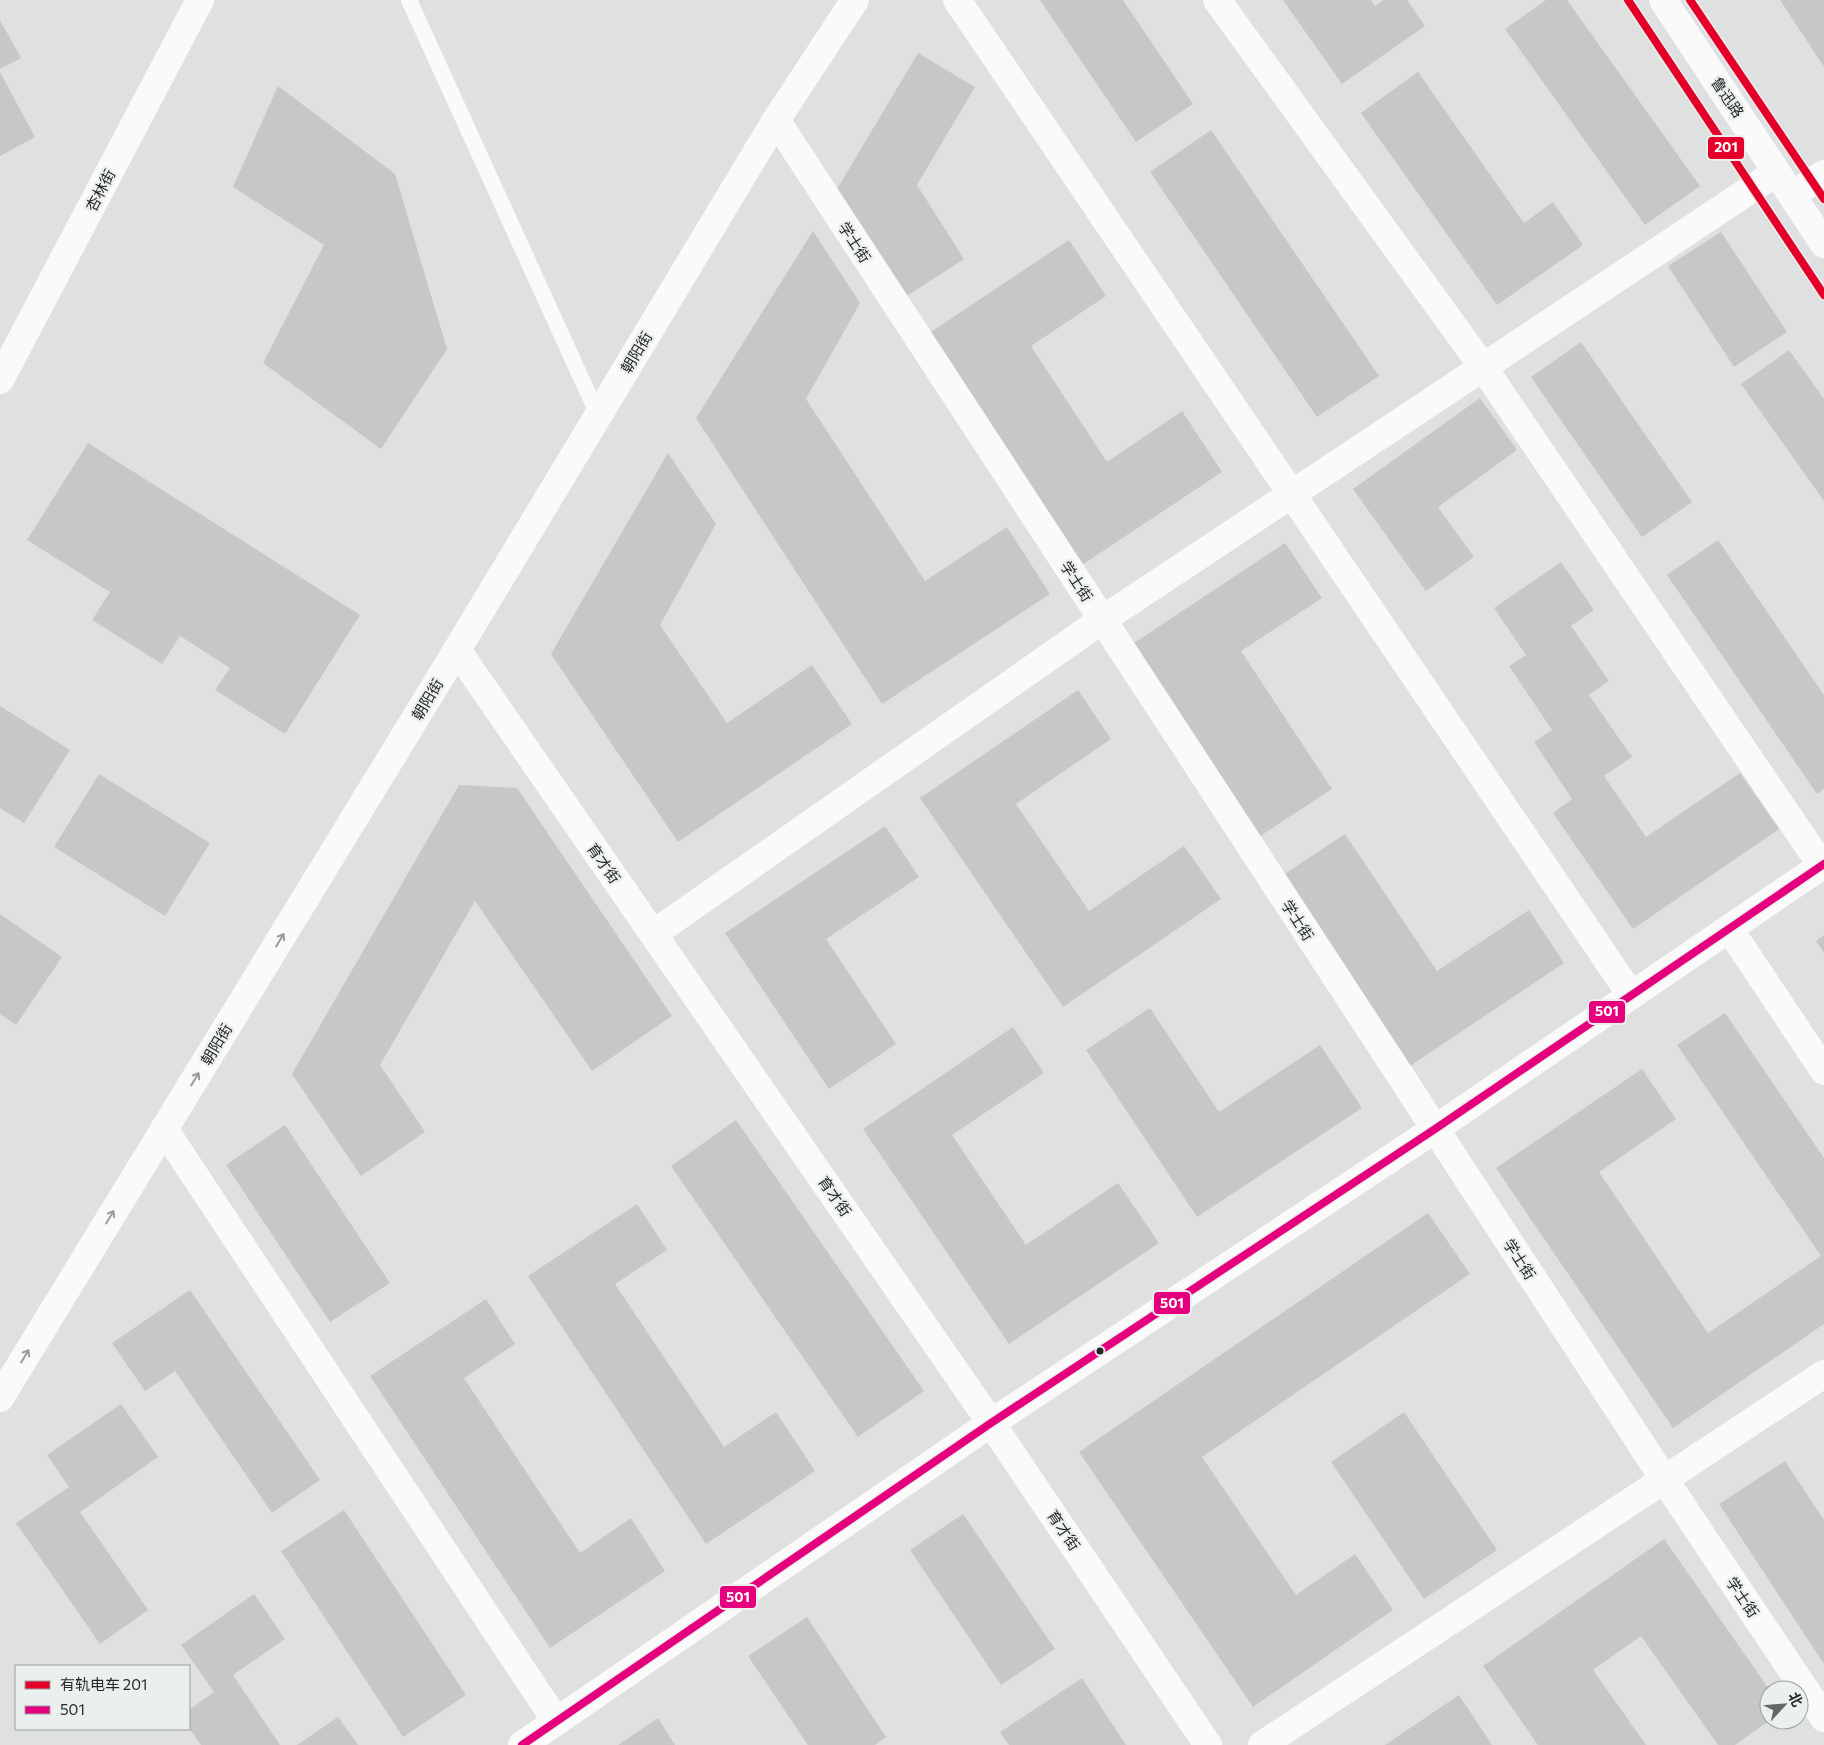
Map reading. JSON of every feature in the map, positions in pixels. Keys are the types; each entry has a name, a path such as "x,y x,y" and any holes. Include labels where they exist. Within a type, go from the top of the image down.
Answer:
{"street":[{"name":"杏林街","path":"0,380 200,0"},
{"name":"朝阳街","path":"0,1398 457,650 776,120 855,0"},
{"path":"957,0 1631,995"},
{"path":"522,1745 991,1422 1435,1129 1823,865 1483,367 1217,0"},
{"name":"鲁迅路","path":"1663,0 1824,244"},
{"name":"学士街","path":"776,120 1664,1479 1824,1718"},
{"path":"653,934 1102,620 1777,172"},
{"path":"1792,195 1824,174"},
{"name":"育才街","path":"457,650 991,1422 1208,1745"},
{"path":"1730,930 1824,1071"},
{"path":"164,1129 556,1721"},
{"path":"1262,1745 1824,1374"}],"lane":[{"path":"409,0 598,415"}],"building":[{"path":"1040,0 1123,0 1193,104 1136,142"},
{"path":"1283,0 1371,0 1375,6 1383,0 1407,0 1425,26 1342,84"},
{"path":"1546,0 1567,0 1700,186 1645,225 1505,29"},
{"path":"1780,0 1824,0 1824,67"},
{"path":"0,20 21,58 0,69"},
{"path":"918,53 975,87 917,185 964,259 907,296 837,189"},
{"path":"0,72 35,137 0,156"},
{"path":"1418,72 1524,223 1553,202 1583,245 1497,305 1361,113"},
{"path":"278,86 395,174 447,349 381,449 263,363 324,245 233,187"},
{"path":"1211,130 1379,376 1317,417 1150,172"},
{"path":"813,231 860,303 806,399 925,581 1007,527 1050,594 882,704 696,418"},
{"path":"1721,232 1787,332 1734,367 1668,266"},
{"path":"1069,240 1106,296 1031,346 1107,462 1182,411 1222,472 1079,567 925,336"},
{"path":"1581,342 1692,502 1642,537 1531,377"},
{"path":"1789,350 1824,399 1824,501 1741,384"},
{"path":"1480,398 1517,450 1438,507 1474,557 1426,591 1353,489"},
{"path":"88,443 360,615 285,734 215,690 230,668 180,636 162,664 92,620 110,592 27,540"},
{"path":"668,453 716,524 660,625 727,723 812,665 852,724 678,842 551,654"},
{"path":"1718,540 1824,695 1824,789 1817,794 1667,575"},
{"path":"1285,543 1322,598 1241,651 1332,789 1260,836 1134,643"},
{"path":"1561,562 1594,610 1571,626 1609,681 1589,695 1632,757 1604,776 1646,837 1740,773 1779,829 1633,929 1553,813 1572,799 1534,742 1552,730 1509,666 1526,655 1494,608"},
{"path":"1078,690 1111,739 1016,804 1089,911 1184,846 1221,899 1063,1007 920,798"},
{"path":"0,706 70,750 24,823 0,808"},
{"path":"99,774 210,843 165,916 54,847"},
{"path":"459,785 517,788 672,1016 592,1071 475,901 380,1065 425,1132 361,1176 292,1074"},
{"path":"885,826 919,877 826,939 896,1044 829,1089 725,933"},
{"path":"1345,834 1437,971 1529,910 1564,963 1407,1068 1280,877"},
{"path":"0,914 62,957 16,1025 0,1014"},
{"path":"1824,935 1824,953 1816,941"},
{"path":"1150,1008 1219,1112 1320,1045 1362,1108 1197,1217 1086,1050"},
{"path":"1725,1013 1824,1158 1824,1324 1673,1428 1496,1168 1642,1069 1676,1119 1599,1172 1708,1333 1821,1256 1677,1045"},
{"path":"1013,1027 1044,1073 952,1135 1026,1245 1118,1183 1159,1243 1009,1344 863,1129"},
{"path":"736,1120 924,1391 858,1437 671,1166"},
{"path":"285,1125 390,1283 330,1322 226,1165"},
{"path":"637,1204 667,1250 615,1284 724,1447 776,1412 815,1471 706,1544 528,1276"},
{"path":"1428,1213 1470,1274 1202,1457 1296,1595 1355,1554 1393,1610 1253,1707 1079,1452"},
{"path":"190,1290 320,1480 272,1513 175,1371 145,1391 112,1343"},
{"path":"486,1299 515,1344 464,1378 580,1553 631,1518 665,1571 550,1648 370,1376"},
{"path":"121,1404 158,1457 80,1512 148,1610 100,1644 16,1523 69,1487 47,1455"},
{"path":"1404,1412 1497,1550 1424,1599 1331,1462"},
{"path":"1785,1461 1824,1520 1824,1664 1719,1504"},
{"path":"344,1510 466,1695 403,1737 281,1551"},
{"path":"963,1514 1055,1649 1001,1685 910,1550"},
{"path":"1664,1539 1763,1680 1759,1680 1759,1728 1735,1745 1718,1745 1641,1636 1593,1670 1646,1745 1538,1745 1483,1666"},
{"path":"254,1594 285,1639 233,1675 280,1745 201,1745 190,1729 190,1709 214,1692 181,1645"},
{"path":"807,1617 886,1737 875,1745 808,1745 748,1656"},
{"path":"1082,1678 1126,1745 1009,1745 1000,1732"},
{"path":"1459,1695 1492,1745 1385,1745"},
{"path":"338,1717 358,1745 297,1745"},
{"path":"658,1718 675,1745 618,1745"}],"tram line":[{"name":"201","path":"1628,0 1824,295"},
{"name":"201","path":"1690,0 1824,199"}],"transit line":[{"name":"501","path":"522,1745 991,1423 1435,1129 1824,864"}]}
